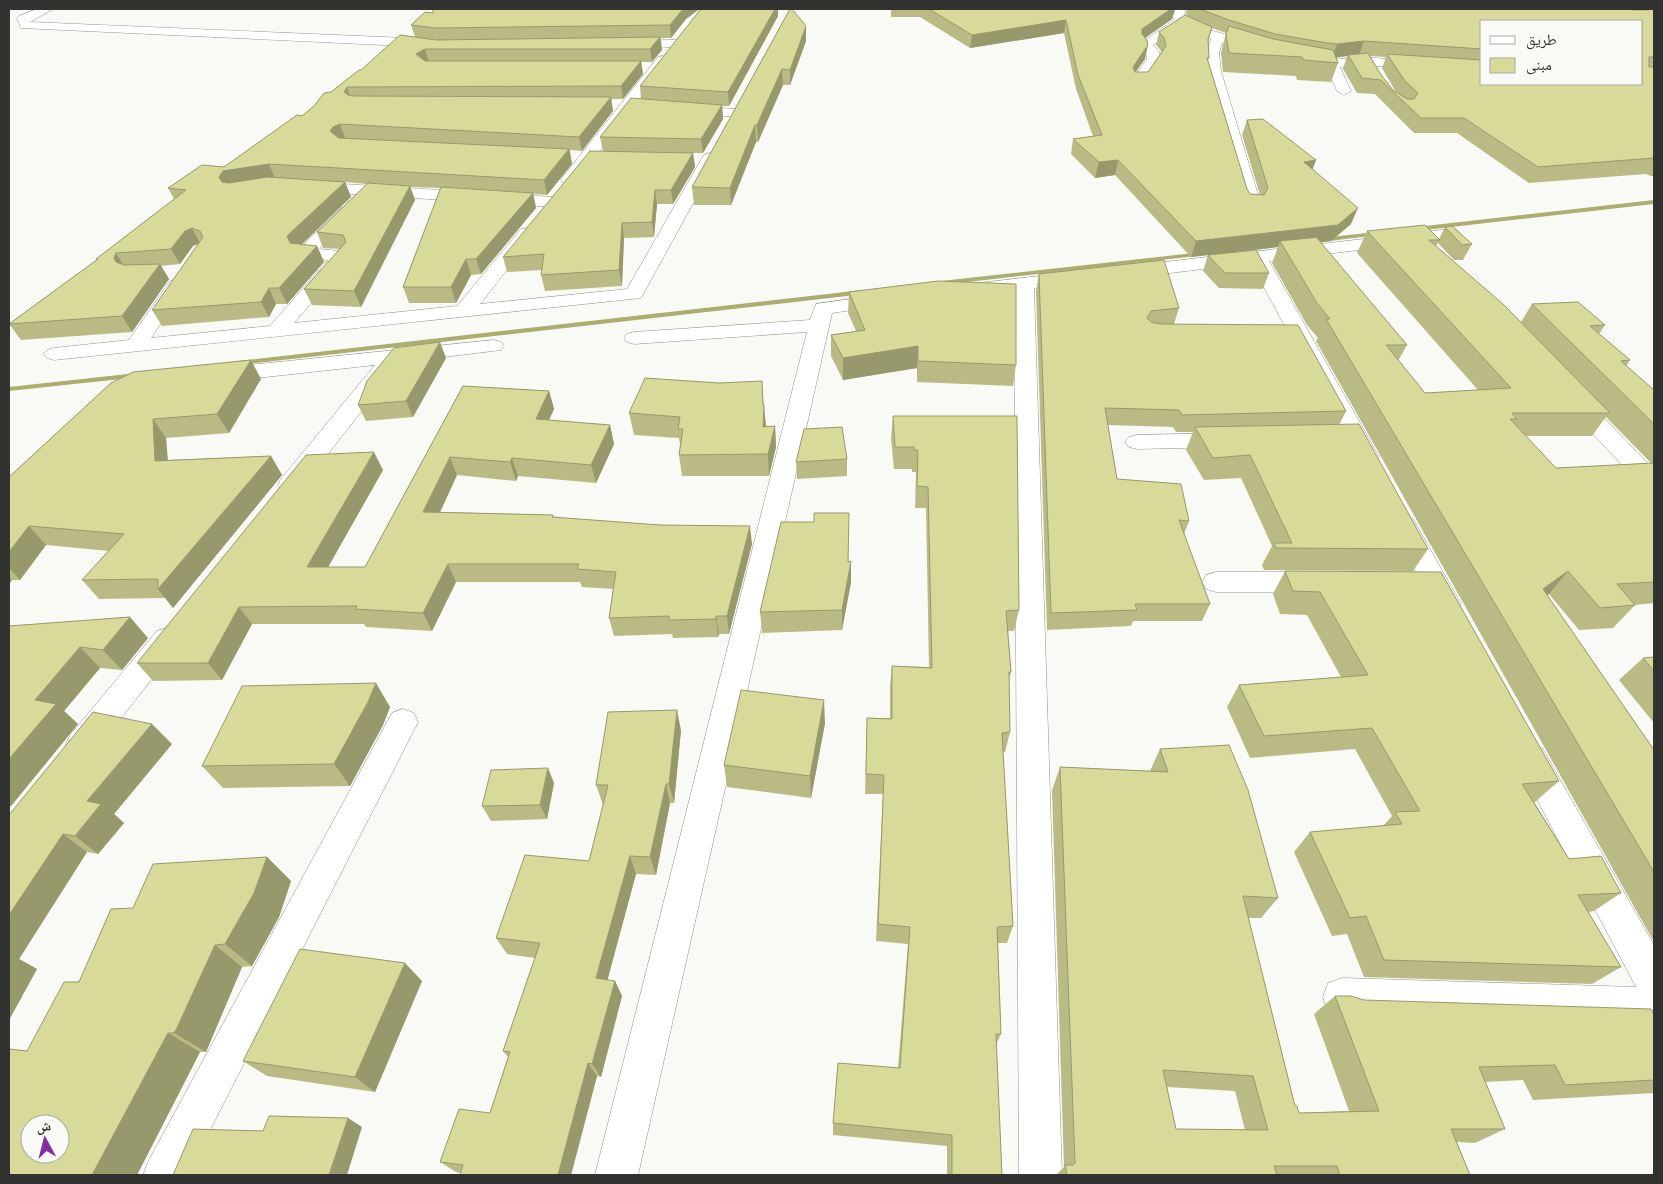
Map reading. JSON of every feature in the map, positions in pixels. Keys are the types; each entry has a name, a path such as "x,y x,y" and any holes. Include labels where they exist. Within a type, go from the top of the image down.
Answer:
{"street":[{"path":"47,9 23,19 25,25 406,42 444,47"},
{"path":"1138,82 1154,59 1146,43 1181,15 1186,24 1218,37 1268,52"},
{"path":"464,311 686,31"},
{"path":"1218,37 1213,45 1212,53 1214,71 1252,205"},
{"path":"608,45 676,44"},
{"path":"1286,55 1332,64 1359,61 1374,68 1480,69"},
{"path":"1332,64 1344,91"},
{"path":"636,68 656,68"},
{"path":"54,354 634,294 716,141 744,96"},
{"path":"606,105 646,107"},
{"path":"666,108 716,141"},
{"path":"567,157 604,158"},
{"path":"294,186 552,202"},
{"path":"276,331 342,256 304,253 369,191"},
{"path":"957,292 1451,234"},
{"path":"1418,238 1439,259"},
{"path":"1257,257 1286,328 1346,437 1379,479"},
{"path":"135,346 187,271 161,272"},
{"path":"1024,284 1040,1175"},
{"path":"616,1175 823,308 909,298"},
{"path":"634,338 819,325"},
{"path":"198,377 494,346"},
{"path":"275,504 393,357"},
{"path":"1560,385 1654,484"},
{"path":"1137,442 1246,440"},
{"path":"1393,505 1459,626"},
{"path":"1216,582 1346,582"},
{"path":"1406,583 1436,583"},
{"path":"64,766 182,620"},
{"path":"164,1175 403,722"},
{"path":"1521,738 1654,982"},
{"path":"1342,997 1654,1008"}],"building":[{"path":"433,9 683,9 670,25 436,28 411,25 425,12 433,13"},
{"path":"775,9 728,92 640,86 700,10"},
{"path":"790,9 806,26 790,70 782,69 757,125 755,125 730,188 692,187"},
{"path":"929,9 1171,9 1142,29 1142,34 1147,40 1148,45 1133,67 1135,72 1148,72 1166,46 1164,38 1159,32 1185,15 1212,27 1208,39 1209,58 1207,58 1250,194 1264,195 1268,188 1247,120 1263,119 1316,160 1304,162 1358,208 1338,225 1196,241 1118,160 1099,162 1073,139 1102,135 1078,75 1066,20 972,35"},
{"path":"1200,9 1654,9 1654,57 1649,57 1649,67 1654,67 1654,158 1538,167 1464,118 1421,118 1381,80 1362,78 1348,55 1368,53 1381,75 1393,90 1407,99 1414,99 1418,93 1405,81 1387,54 1480,60 1480,85 1643,85 1643,20 1480,20 1480,49 1364,41 1337,44 1327,43 1275,34"},
{"path":"1229,26 1273,39 1333,50 1338,63 1304,60 1302,57 1229,53 1226,34"},
{"path":"400,35 436,40 660,37 650,49 425,49 416,54 425,61 641,61 621,86 347,87 344,92 353,96 611,97 579,137 340,124 333,127 330,131 339,138 569,149 544,180 269,164 223,171 219,177 222,182 229,183 268,177 345,182 287,236 290,243 317,246 279,288 269,288 261,302 152,310 203,237 200,231 192,228 185,231 171,249 116,253 114,258 116,262 124,265 160,264 122,316 9,324 98,259 96,259 186,190 168,188 202,165 224,167 297,115 302,116 314,106 324,93 331,92 361,70"},
{"path":"631,98 722,105 701,139 600,137"},
{"path":"590,151 693,153 671,190 655,190 652,222 622,223 619,270 541,275 544,254 503,257"},
{"path":"368,183 410,186 354,291 304,289 346,242 343,235 317,232"},
{"path":"441,187 533,193 476,259 466,259 451,287 403,287"},
{"path":"1425,225 1440,240 1429,240 1504,305 1610,413 1512,413 1517,419 1510,419 1556,468 1654,463 1654,582 1617,584 1635,605 1600,608 1568,571 1543,589 1654,750 1654,872 1326,319 1330,319 1317,303 1280,241 1319,237 1317,238 1407,345 1386,345 1425,393 1511,388 1367,231"},
{"path":"1452,226 1472,244 1462,245 1445,227"},
{"path":"1256,250 1269,273 1225,273 1208,255"},
{"path":"1164,260 1179,308 1151,311 1147,318 1151,322 1159,324 1298,325 1346,411 1182,415 1179,410 1105,408 1117,479 1181,484 1189,521 1179,520 1210,604 1135,604 1137,610 1051,613 1039,274"},
{"path":"938,281 1016,284 1016,365 918,361 918,346 843,358 831,335 865,330 849,292"},
{"path":"1578,302 1605,325 1590,326 1630,360 1621,361 1654,390 1654,424 1532,304"},
{"path":"440,342 406,401 358,405 367,381 394,348"},
{"path":"251,360 217,414 153,419 155,461 271,456 158,589 158,579 82,580 124,534 29,526 9,552 9,477 111,383 133,372"},
{"path":"645,378 719,383 762,381 763,427 775,426 768,454 679,455 683,429 678,429 680,417 629,413"},
{"path":"463,386 549,391 536,419 610,425 591,465 512,458 510,462 450,457 423,512 553,515 552,517 660,525 750,526 727,616 716,616 716,619 669,620 669,616 609,618 616,572 577,569 579,564 448,564 423,613 355,609 357,606 239,607 208,663 137,663 306,455 374,452 307,567 365,567"},
{"path":"893,416 1017,416 1019,610 1006,611 1011,672 1009,672 1010,732 1002,733 1013,926 997,927 1001,1034 996,1034 1002,1175 952,1175 952,1135 833,1123 838,1063 900,1068 910,927 878,924 884,775 866,774 867,718 892,719 892,666 932,668 928,487 917,486 918,450 914,450 914,447 895,447"},
{"path":"1359,424 1428,549 1276,548 1274,543 1292,543 1250,455 1213,458 1195,427"},
{"path":"842,427 847,459 796,462 804,429"},
{"path":"814,513 849,513 848,562 851,561 842,610 760,612 781,522 814,522"},
{"path":"1285,571 1441,572 1559,781 1522,784 1569,859 1601,856 1621,893 1578,895 1621,967 1384,960 1366,916 1350,918 1310,832 1402,824 1395,812 1420,811 1372,728 1264,736 1239,685 1368,675 1320,592 1293,591"},
{"path":"130,617 103,650 80,647 35,700 56,704 9,759 9,626"},
{"path":"1654,657 1654,671 1643,658"},
{"path":"376,683 368,702 334,764 202,766 242,686"},
{"path":"741,690 824,700 810,776 724,765"},
{"path":"677,710 669,784 666,784 650,857 630,856 596,978 615,981 592,1064 588,1063 558,1175 460,1175 463,1165 440,1162 459,1109 490,1113 510,1052 503,1051 540,943 496,938 525,855 589,861 608,785 596,785 608,712"},
{"path":"93,712 152,724 87,801 101,804 75,836 63,834 9,915 9,815"},
{"path":"1229,745 1248,790 1278,898 1243,896 1295,1106 1297,1106 1299,1113 1379,1111 1335,996 1351,996 1364,1000 1651,1009 1654,1014 1654,1080 1565,1085 1555,1065 1479,1067 1505,1129 1451,1129 1470,1175 1340,1175 1337,1166 1274,1166 1277,1175 1067,1175 1065,1165 1073,1165 1075,1163 1060,767 1168,772 1160,749","holes":["1163,1070 1253,1076 1268,1130 1176,1129"]},
{"path":"548,768 540,805 482,806 491,770"},
{"path":"267,857 254,893 225,944 215,945 177,1028 174,1033 168,1033 92,1175 9,1175 9,1049 27,1051 64,982 79,982 111,909 133,908 153,864"},
{"path":"300,949 405,963 355,1077 243,1061"},
{"path":"269,1116 348,1118 329,1175 173,1175 193,1129 263,1131"}],"waterway":[{"path":"1416,229 1654,202"},
{"path":"1321,240 1376,234"},
{"path":"941,283 1203,254"},
{"path":"238,363 862,292"},
{"path":"9,389 137,375"}]}
